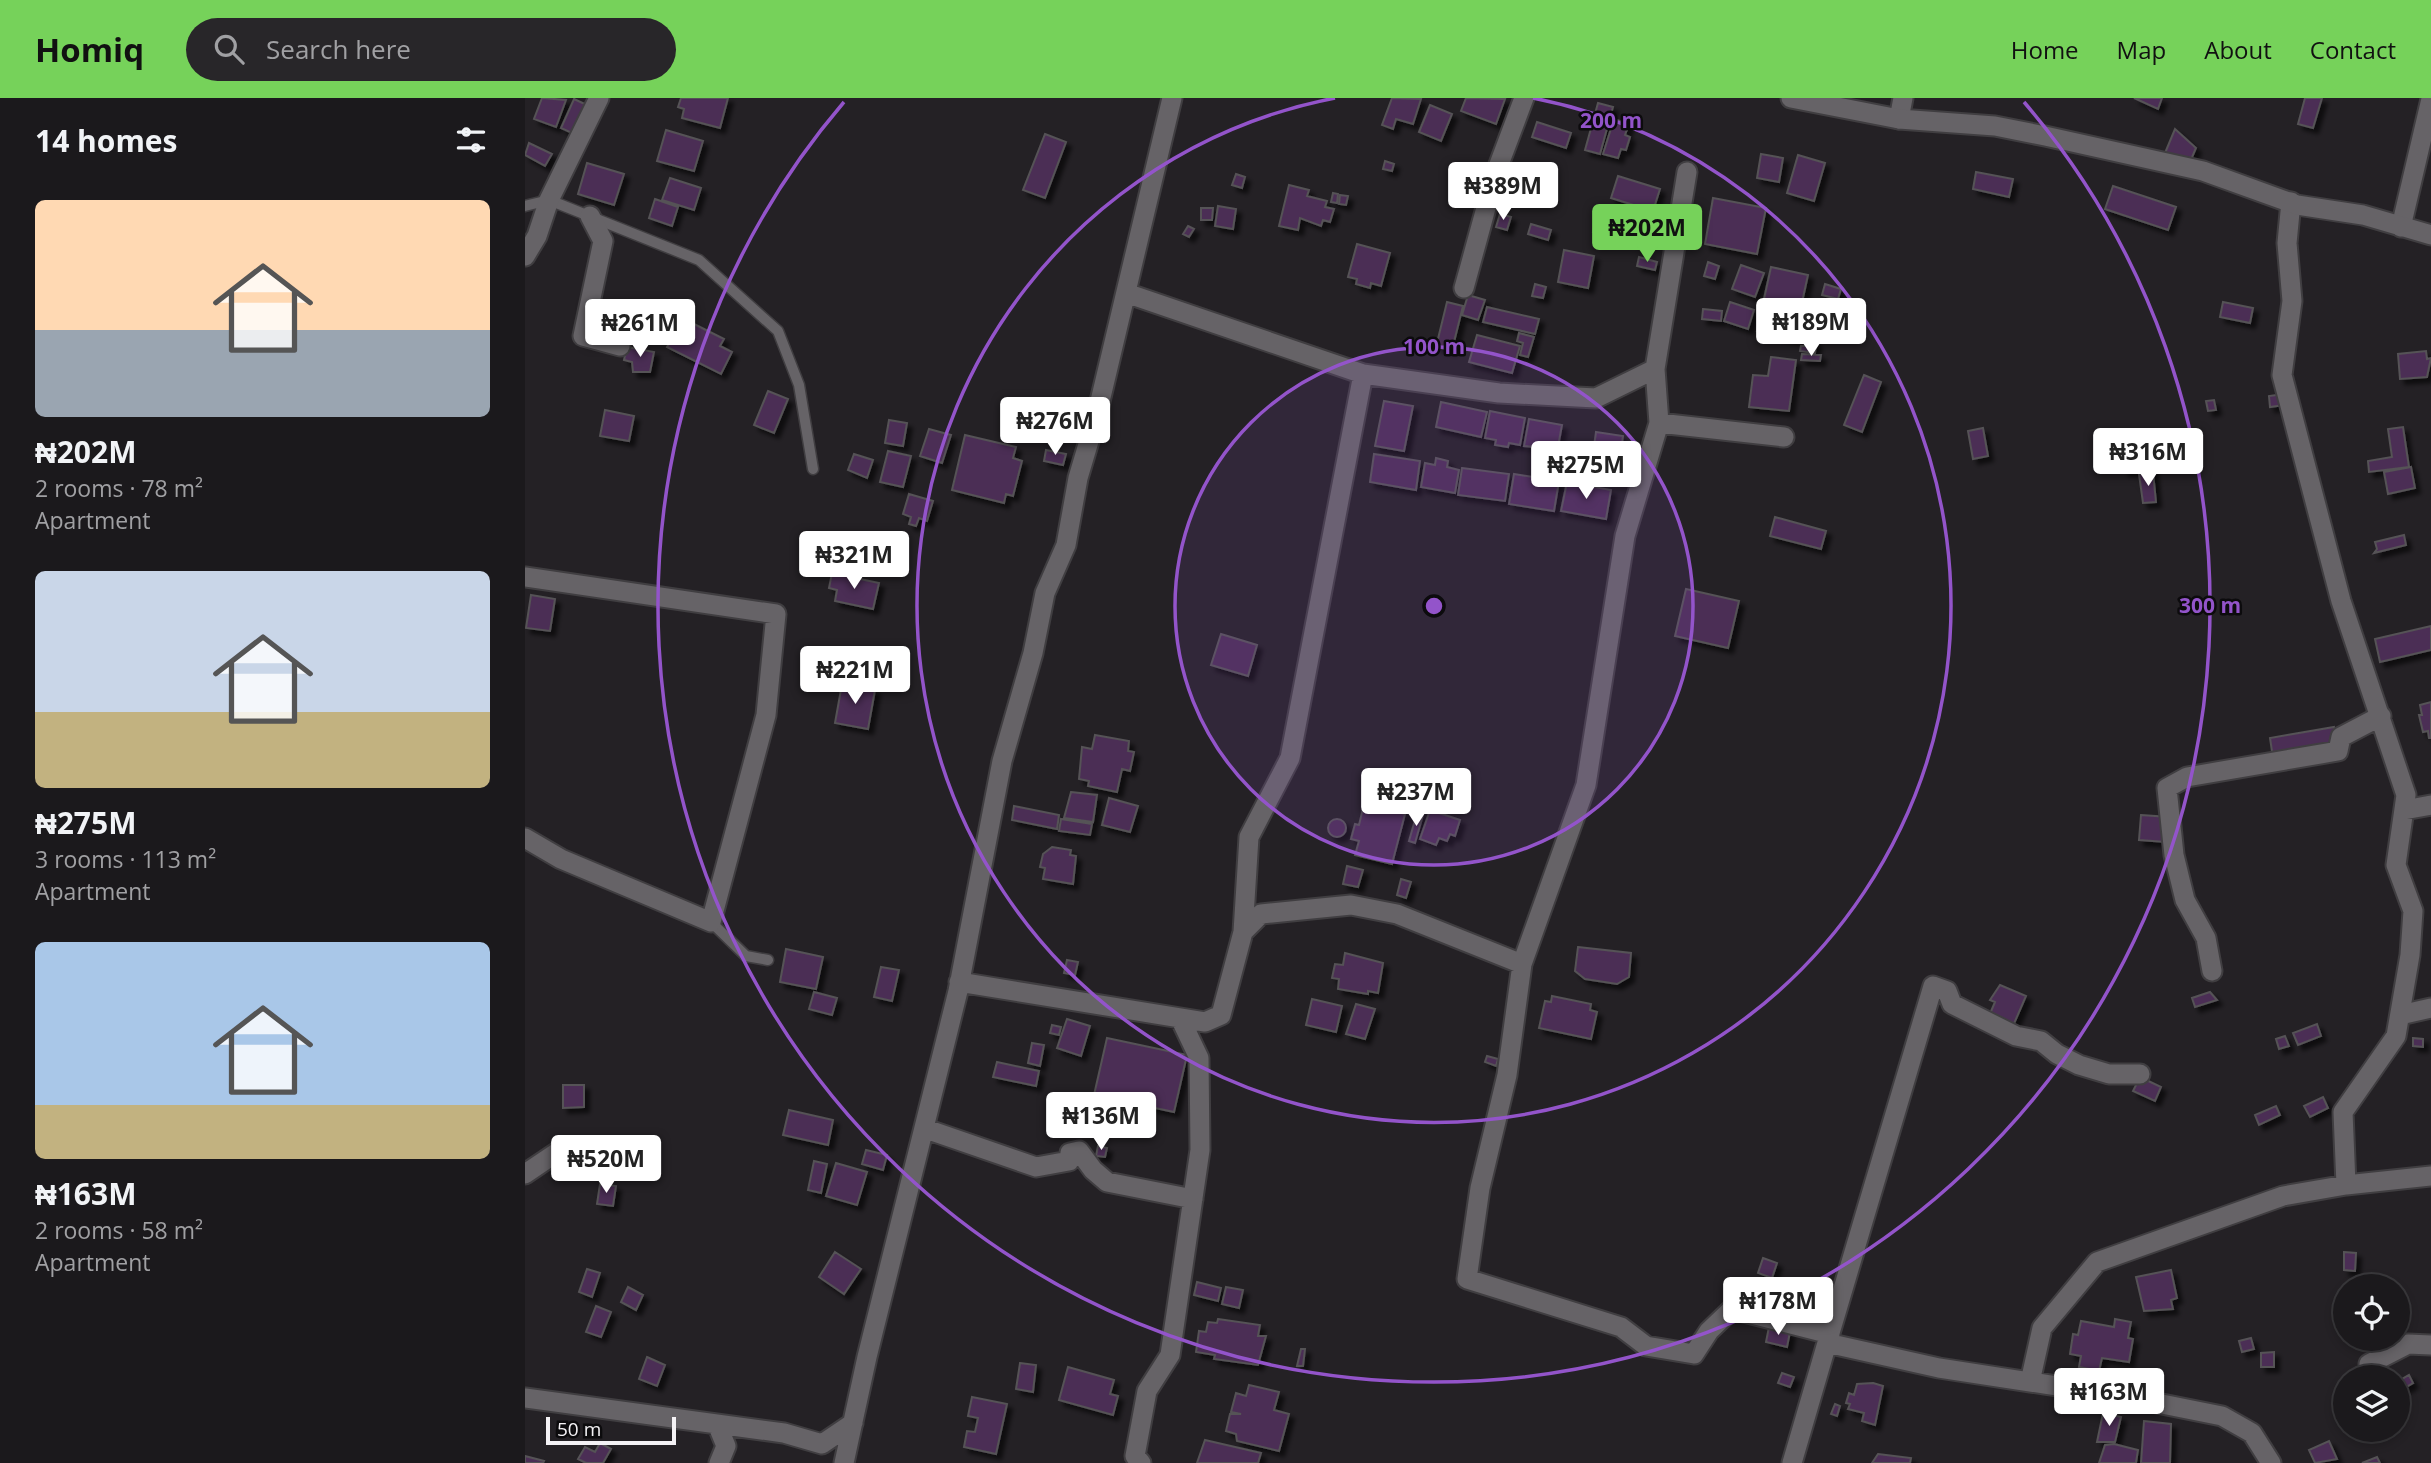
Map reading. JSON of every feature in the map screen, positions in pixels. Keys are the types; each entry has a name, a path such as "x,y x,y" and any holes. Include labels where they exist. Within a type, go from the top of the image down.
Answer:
{"street":[{"path":"525,256 537,236 549,200 599,98"},
{"path":"844,1463 909,1184 926,1129 959,982 1002,761 1033,653 1045,593 1066,545 1078,478 1126,293 1145,202 1172,98"},
{"path":"1464,288 1495,175 1524,98"},
{"path":"1791,98 1899,119 1995,126 2045,136 2203,171 2291,202 2363,215 2431,235"},
{"path":"1899,119 1903,98"},
{"path":"2401,227 2431,99"},
{"path":"1687,172 1655,369 1659,423 1625,536 1586,785 1522,964 1507,1075 1480,1188 1467,1279 1621,1326 1646,1346 1694,1354 1709,1331 1732,1309 1939,1368 2222,1416 2252,1433 2271,1463"},
{"path":"2291,202 2287,243 2291,300 2282,376 2341,601 2406,796 2396,865 2413,911 2410,955 2396,1036 2343,1112 2346,1185"},
{"path":"590,216 603,240 583,336 620,346"},
{"path":"1126,293 1363,374 1499,393 1596,398 1655,369"},
{"path":"959,982 1205,1022 1221,1016 1243,932 1249,837 1290,758 1363,374"},
{"path":"1659,423 1784,437"},
{"path":"525,577 776,614 766,715 711,922 561,859 525,838"},
{"path":"2212,971 2206,938 2185,900 2175,855 2167,788 2187,777 2337,751 2341,737 2381,716"},
{"path":"2404,810 2431,805"},
{"path":"1243,932 1261,915 1351,905 1397,914 1522,964"},
{"path":"1792,1463 1933,986 1947,991 1952,1004 2016,1036 2041,1041 2057,1054 2079,1065 2109,1074 2140,1074"},
{"path":"2400,1015 2431,1008"},
{"path":"1136,1461 1147,1391 1170,1355 1200,1150 1199,1058 1180,1018"},
{"path":"926,1129 1036,1167 1069,1161 1070,1153 1079,1151 1093,1170 1107,1182 1193,1199"},
{"path":"525,1174 556,1153"},
{"path":"2030,1382 2042,1328 2098,1262 2283,1196 2346,1185 2431,1176"},
{"path":"2369,1364 2408,1345 2431,1345"},
{"path":"525,1398 783,1433 822,1444 853,1423"},
{"path":"717,1423 726,1446 719,1463"}],"lane":[{"path":"525,206 549,200 699,260 778,331 799,386 813,469"},
{"path":"711,922 746,956 768,960"}],"building":[{"path":"542,98 566,100 556,127 534,119"},
{"path":"681,98 728,98 720,128 682,118 684,109 678,107"},
{"path":"1392,98 1421,99 1413,124 1396,119 1393,129 1382,125"},
{"path":"1466,98 1505,99 1496,124 1461,111"},
{"path":"2134,98 2162,98 2158,109"},
{"path":"2305,98 2322,98 2313,128 2298,124"},
{"path":"574,99 587,105 574,134 561,128"},
{"path":"1598,103 1613,107 1600,154 1585,150"},
{"path":"1430,105 1452,114 1441,141 1419,132"},
{"path":"1614,119 1629,124 1625,135 1630,137 1626,150 1621,149 1618,158 1603,154"},
{"path":"1537,122 1571,133 1566,148 1532,137"},
{"path":"2175,129 2196,148 2190,162 2165,153"},
{"path":"666,130 703,141 694,171 657,161"},
{"path":"1045,134 1066,142 1045,198 1023,190"},
{"path":"529,143 552,154 545,166 525,155"},
{"path":"1761,154 1783,158 1779,182 1757,178"},
{"path":"1798,155 1825,163 1814,201 1787,193"},
{"path":"1385,161 1394,164 1392,171 1383,169"},
{"path":"587,163 624,174 614,205 578,194"},
{"path":"1976,172 2013,179 2009,197 1973,189"},
{"path":"1236,174 1245,177 1242,188 1232,185"},
{"path":"1618,176 1660,189 1653,211 1611,198"},
{"path":"670,178 701,188 694,210 662,200"},
{"path":"1289,185 1309,190 1307,196 1327,201 1325,207 1334,209 1330,222 1323,220 1321,226 1300,218 1298,230 1279,226"},
{"path":"2113,186 2176,207 2168,230 2105,209"},
{"path":"1333,193 1338,194 1337,203 1331,202"},
{"path":"1340,195 1348,196 1346,205 1339,204"},
{"path":"1713,198 1766,208 1757,254 1705,244"},
{"path":"655,199 678,207 672,226 649,218"},
{"path":"1218,206 1236,209 1233,229 1215,226"},
{"path":"1201,208 1213,208 1212,220 1201,220"},
{"path":"1500,214 1511,217 1507,230 1496,227"},
{"path":"1596,219 1624,227 1621,239 1593,232"},
{"path":"1531,224 1551,230 1548,240 1528,234"},
{"path":"1188,226 1194,229 1189,237 1183,234"},
{"path":"1357,244 1390,253 1381,286 1371,283 1370,288 1356,284 1357,279 1348,277"},
{"path":"1564,250 1594,256 1588,288 1558,282"},
{"path":"1639,257 1657,262 1655,270 1637,266"},
{"path":"1708,262 1719,266 1715,279 1704,276"},
{"path":"1741,265 1764,273 1755,297 1732,289"},
{"path":"1771,267 1808,275 1794,339 1757,331"},
{"path":"1535,284 1546,287 1543,298 1532,296"},
{"path":"1825,284 1841,289 1838,299 1822,295"},
{"path":"1468,295 1485,300 1478,320 1462,315"},
{"path":"1447,302 1463,306 1452,350 1436,347"},
{"path":"1730,302 1754,310 1748,329 1724,321"},
{"path":"2223,302 2253,308 2250,323 2220,317"},
{"path":"1487,307 1539,319 1535,334 1483,322"},
{"path":"1703,309 1722,311 1721,321 1702,319"},
{"path":"670,312 724,339 720,346 732,352 721,374 667,347 674,335 661,329"},
{"path":"1519,333 1534,337 1528,357 1520,355 1523,343 1517,341"},
{"path":"1477,335 1520,346 1512,373 1469,362"},
{"path":"1808,341 1816,342 1815,353 1800,351 1801,346 1807,346"},
{"path":"627,347 654,352 650,372 633,372 632,362 624,360"},
{"path":"2426,351 2427,359 2431,358 2427,377 2400,379 2398,354"},
{"path":"1802,354 1821,355 1820,361 1801,360"},
{"path":"1771,357 1796,360 1789,411 1749,407 1753,375 1768,376"},
{"path":"1864,375 1881,382 1862,432 1844,425"},
{"path":"768,391 788,399 774,433 754,425"},
{"path":"2284,394 2285,405 2270,407 2269,396"},
{"path":"2214,400 2216,410 2208,411 2206,401"},
{"path":"1384,401 1413,406 1404,451 1375,446"},
{"path":"1441,402 1487,412 1481,437 1436,427"},
{"path":"605,410 634,416 629,441 600,436"},
{"path":"1490,411 1525,418 1520,445 1495,445 1496,440 1485,438"},
{"path":"1529,419 1562,425 1557,452 1533,452 1534,447 1524,446"},
{"path":"889,420 907,423 903,446 885,443"},
{"path":"2403,427 2409,467 2369,472 2368,461 2392,457 2388,429"},
{"path":"1983,428 1988,456 1973,459 1968,431"},
{"path":"929,429 951,435 942,463 920,456"},
{"path":"2151,431 2152,470 2124,471 2124,453 2119,453 2118,439 2123,439 2123,432"},
{"path":"1596,432 1623,436 1617,479 1590,475"},
{"path":"965,435 1016,447 1013,458 1022,461 1013,496 1006,494 1004,503 952,490"},
{"path":"1046,450 1066,454 1063,465 1044,461"},
{"path":"888,451 911,456 903,487 880,482"},
{"path":"854,454 873,460 867,478 848,470"},
{"path":"1374,454 1420,461 1416,490 1370,482"},
{"path":"1436,458 1448,461 1447,467 1459,470 1455,493 1421,487 1425,463 1435,465"},
{"path":"2411,467 2415,488 2388,494 2384,472"},
{"path":"1462,468 1509,474 1505,501 1458,495"},
{"path":"2153,472 2156,502 2143,503 2139,474"},
{"path":"1514,474 1559,481 1554,511 1509,504"},
{"path":"1567,482 1611,490 1606,519 1561,511"},
{"path":"909,494 933,501 927,521 919,518 916,526 909,524 911,517 903,514"},
{"path":"1775,517 1826,531 1821,549 1770,536"},
{"path":"2404,535 2406,545 2374,553 2377,549 2375,542"},
{"path":"832,573 879,583 873,609 835,601 837,590 829,588"},
{"path":"1686,589 1739,601 1728,648 1675,636"},
{"path":"531,595 555,599 550,631 526,628"},
{"path":"2431,626 2431,650 2380,662 2375,639"},
{"path":"1221,634 1257,645 1248,676 1211,665"},
{"path":"842,684 875,690 868,729 835,723"},
{"path":"2431,702 2429,738 2428,731 2423,732 2419,715 2422,715 2420,705"},
{"path":"2334,727 2337,747 2273,758 2270,738"},
{"path":"1095,735 1129,741 1128,751 1134,752 1130,771 1122,769 1117,792 1088,786 1089,781 1079,779 1082,747 1092,749"},
{"path":"1071,792 1097,795 1093,822 1064,818"},
{"path":"1109,798 1138,806 1130,832 1102,825"},
{"path":"1364,804 1405,814 1392,864 1355,855 1359,841 1351,839 1355,824 1359,825"},
{"path":"1014,806 1059,815 1057,829 1012,820"},
{"path":"1430,810 1460,820 1455,836 1450,834 1447,841 1439,838 1436,845 1420,839"},
{"path":"1417,813 1423,815 1415,843 1409,841"},
{"path":"2141,815 2169,817 2166,842 2139,840"},
{"path":"1061,819 1092,824 1090,835 1059,831"},
{"path":"1333,819 1341,819 1346,828 1344,835 1333,837 1328,832 1328,824"},
{"path":"1052,847 1071,850 1070,855 1076,856 1073,884 1043,879 1045,868 1040,867 1043,854"},
{"path":"1347,866 1363,870 1358,887 1343,884"},
{"path":"1401,879 1411,882 1406,898 1397,895"},
{"path":"1578,947 1631,953 1629,977 1617,984 1585,979 1575,971"},
{"path":"786,949 823,957 816,989 780,982"},
{"path":"1345,953 1383,963 1378,993 1338,989 1339,979 1332,978 1335,964 1343,965"},
{"path":"1067,960 1078,962 1075,975 1064,973"},
{"path":"881,967 899,970 892,1001 874,997"},
{"path":"2000,985 2026,996 2013,1026 1989,1016 1995,1002 1990,1000"},
{"path":"814,992 837,998 832,1015 809,1009"},
{"path":"2210,992 2217,1000 2195,1007 2192,998"},
{"path":"1552,996 1591,1004 1590,1010 1597,1012 1591,1039 1539,1028 1545,1001 1551,1002"},
{"path":"1312,999 1342,1006 1336,1032 1306,1025"},
{"path":"1356,1004 1375,1009 1365,1039 1346,1034"},
{"path":"1067,1019 1090,1026 1081,1056 1057,1048"},
{"path":"2317,1024 2321,1036 2298,1045 2293,1033"},
{"path":"1052,1025 1061,1027 1059,1035 1050,1033"},
{"path":"2285,1036 2289,1046 2279,1049 2276,1039"},
{"path":"1107,1038 1187,1055 1174,1112 1094,1095"},
{"path":"2413,1038 2423,1039 2423,1047 2413,1046"},
{"path":"1032,1043 1044,1045 1040,1066 1028,1063"},
{"path":"1487,1056 1498,1059 1496,1066 1485,1062"},
{"path":"997,1062 1039,1071 1036,1086 993,1077"},
{"path":"2140,1077 2161,1087 2155,1101 2133,1091"},
{"path":"563,1085 584,1085 584,1107 563,1108"},
{"path":"2323,1097 2328,1108 2310,1117 2304,1106"},
{"path":"2276,1106 2280,1115 2259,1125 2255,1115"},
{"path":"789,1110 833,1120 828,1145 783,1135"},
{"path":"1098,1146 1107,1148 1105,1157 1096,1156"},
{"path":"866,1150 887,1155 883,1170 862,1164"},
{"path":"814,1161 827,1164 821,1193 808,1190"},
{"path":"836,1163 867,1172 857,1205 826,1196"},
{"path":"600,1184 616,1186 613,1206 597,1204"},
{"path":"835,1252 861,1269 844,1294 819,1277"},
{"path":"2344,1252 2356,1253 2355,1271 2344,1270"},
{"path":"1763,1258 1777,1263 1772,1278 1758,1273"},
{"path":"587,1269 600,1273 592,1297 579,1292"},
{"path":"2171,1270 2177,1298 2171,1300 2173,1309 2144,1311 2136,1277"},
{"path":"1197,1282 1221,1288 1218,1301 1194,1295"},
{"path":"628,1287 643,1295 636,1310 621,1302"},
{"path":"1226,1287 1243,1290 1239,1308 1222,1304"},
{"path":"1751,1294 1804,1306 1801,1320 1748,1308"},
{"path":"596,1306 611,1312 601,1337 586,1332"},
{"path":"1218,1319 1260,1325 1258,1336 1266,1336 1258,1365 1214,1359 1215,1355 1196,1352 1199,1331 1206,1332 1208,1322 1217,1323"},
{"path":"2115,1319 2131,1322 2128,1338 2133,1339 2129,1362 2102,1358 2099,1371 2079,1367 2081,1356 2070,1354 2073,1334 2078,1335 2081,1321 2114,1327"},
{"path":"1769,1327 1790,1332 1787,1347 1766,1342"},
{"path":"2251,1338 2254,1349 2242,1352 2239,1341"},
{"path":"1301,1349 1305,1349 1303,1366 1297,1366"},
{"path":"2274,1352 2274,1367 2261,1367 2261,1353"},
{"path":"647,1357 665,1365 657,1386 639,1379"},
{"path":"1020,1363 1036,1365 1033,1392 1016,1389"},
{"path":"1068,1367 1114,1380 1110,1394 1118,1396 1113,1415 1059,1400"},
{"path":"1782,1373 1794,1377 1790,1387 1778,1383"},
{"path":"1873,1383 1883,1386 1875,1425 1862,1421 1864,1413 1848,1409 1850,1404 1846,1403 1849,1393 1854,1395 1857,1384"},
{"path":"1249,1385 1279,1392 1274,1410 1289,1414 1279,1451 1237,1441 1236,1434 1226,1431 1230,1414 1241,1414 1231,1412 1236,1393 1246,1396"},
{"path":"972,1397 1007,1404 996,1454 964,1447 967,1431 975,1432 978,1418 968,1416"},
{"path":"1835,1404 1840,1406 1837,1416 1831,1414"},
{"path":"2103,1413 2121,1417 2115,1442 2097,1442"},
{"path":"2144,1421 2171,1424 2170,1463 2141,1463"},
{"path":"1205,1440 1261,1453 1258,1463 1197,1463"},
{"path":"2329,1441 2337,1459 2315,1463 2309,1450"},
{"path":"600,1443 611,1449 603,1463 586,1463 578,1459 585,1447 595,1452"},
{"path":"2114,1444 2138,1450 2136,1463 2099,1463 2105,1445"},
{"path":"1878,1454 1911,1458 1910,1463 1872,1463"},
{"path":"525,1456 544,1461 525,1463"},
{"path":"2377,1457 2380,1463 2362,1463"}]}
